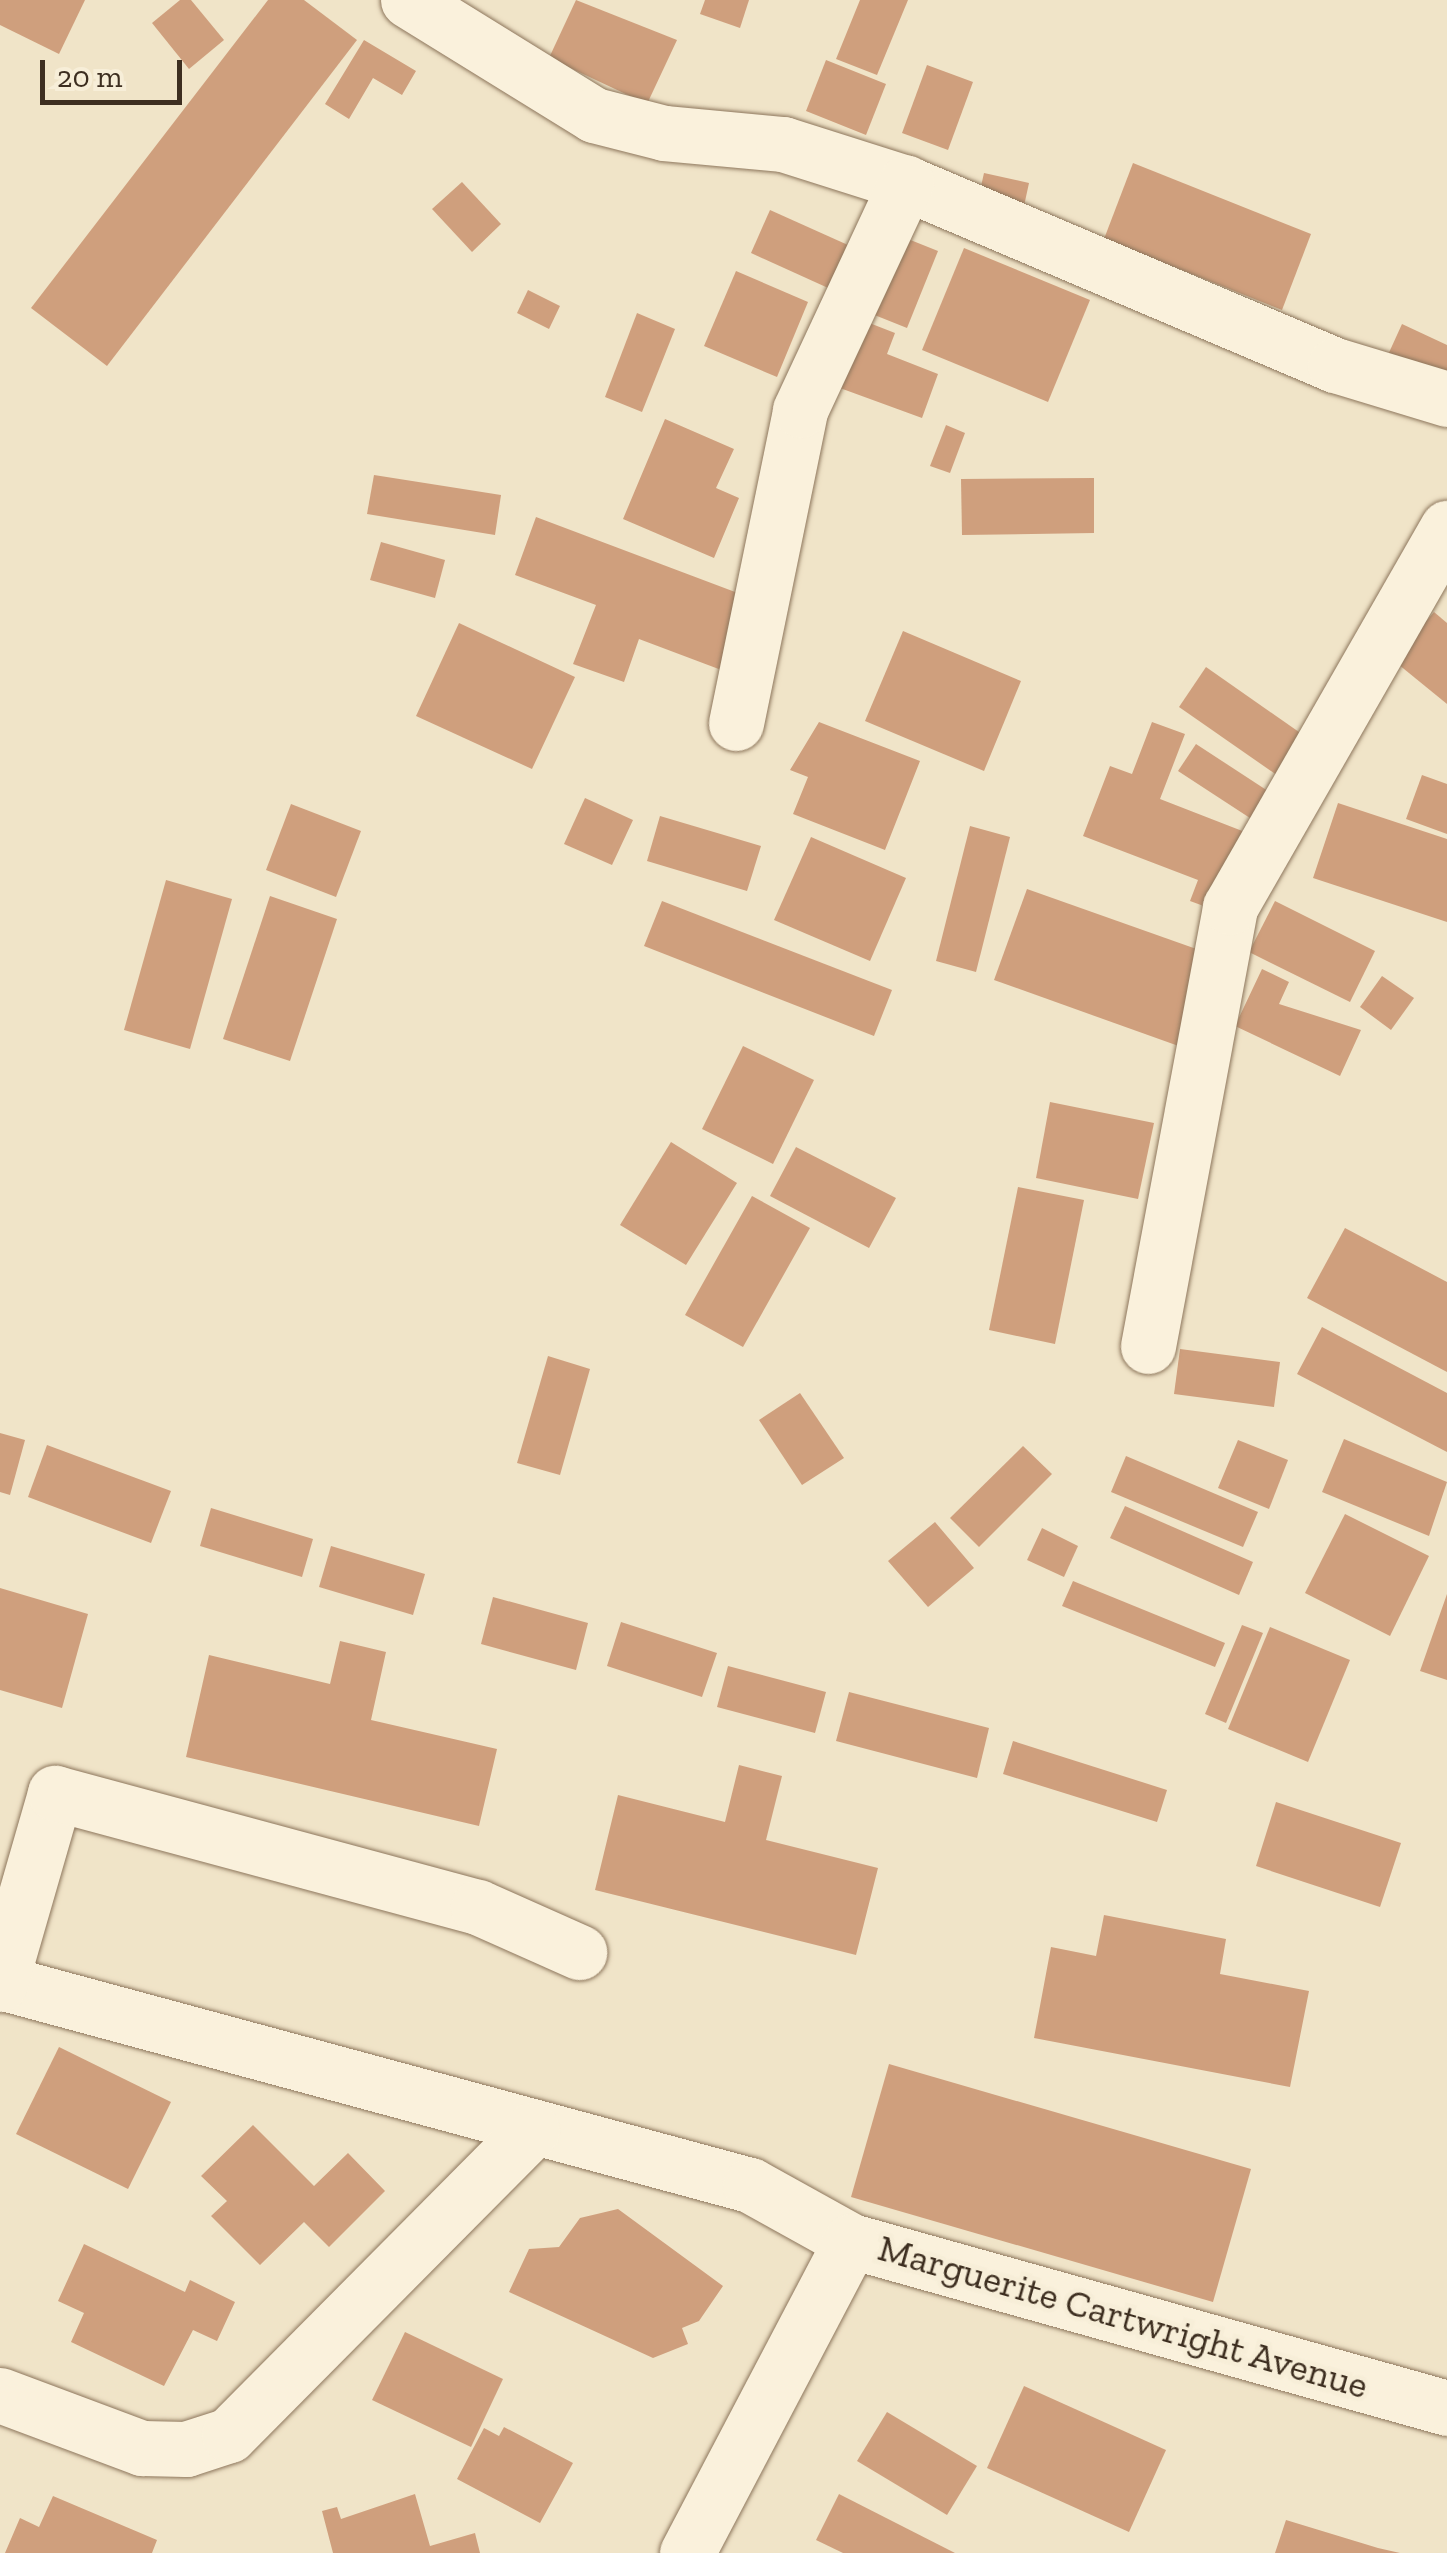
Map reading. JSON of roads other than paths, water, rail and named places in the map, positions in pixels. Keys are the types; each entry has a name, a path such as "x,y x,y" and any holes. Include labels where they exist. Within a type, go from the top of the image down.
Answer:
{"street":[{"path":"408,0 594,115 783,144 906,183 1335,365 1447,399"},
{"path":"736,723 800,410 906,183"},
{"path":"1148,1346 1230,906 1447,528"},
{"path":"580,1952 478,1907 54,1793 0,1983 532,2130 750,2185 850,2241"},
{"path":"0,2394 142,2448 186,2449 229,2434 532,2130"},
{"name":"Marguerite Cartwright Avenue","path":"687,2553 850,2241 1447,2408"}]}
